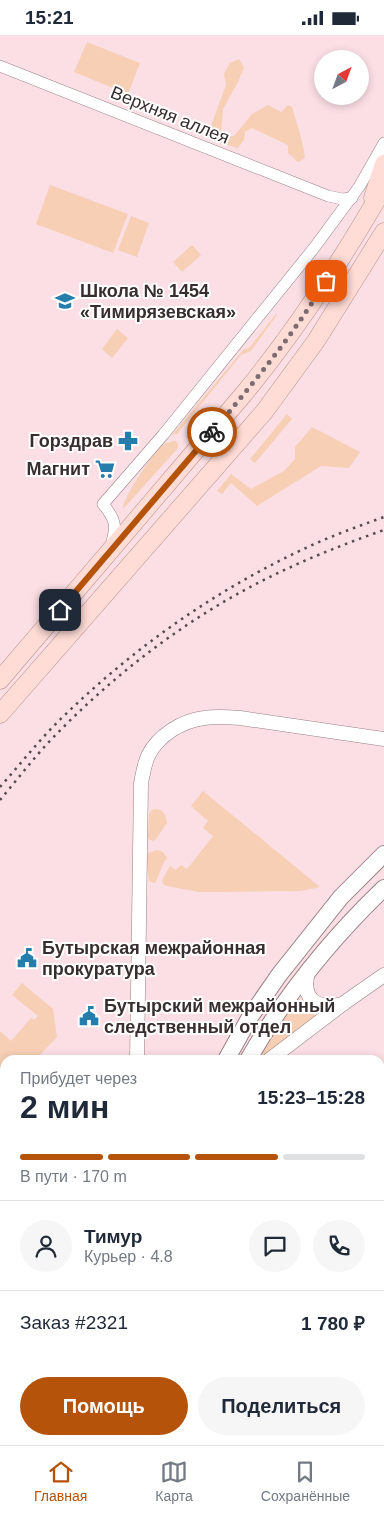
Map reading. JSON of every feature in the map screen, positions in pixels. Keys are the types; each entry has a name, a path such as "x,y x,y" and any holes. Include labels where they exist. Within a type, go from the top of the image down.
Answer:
{"main road":[{"path":"366,218 384,164"},
{"path":"0,680 275,356 310,307 384,187"},
{"path":"0,714 264,411 316,341 384,232"},
{"path":"365,264 384,245"},
{"path":"229,1055 250,1017 278,975 341,897 384,854"},
{"path":"251,1055 262,1035 308,972 360,911 384,888"}],"street":[{"name":"Верхняя аллея","path":"0,66 328,196 342,199 352,198"},
{"path":"108,553 114,533 114,521 112,515 103,504 163,435 340,214 359,187 384,143"},
{"path":"328,196 335,202 340,214"},
{"path":"137,1055 141,783 148,757 156,744 174,729 188,722 218,717 240,718 384,739"},
{"path":"308,972 305,983 306,993 312,1000 321,1005 332,1006 344,1003"},
{"path":"276,1055 384,975"}],"shaded area":[{"path":"87,42 140,63 128,94 74,72"},
{"path":"239,59 244,68 223,109 221,133 227,136 234,136 252,114 268,105 281,112 288,105 292,107 305,158 298,162 288,153 288,145 252,128 245,132 244,140 238,148 220,143 204,135 201,127 211,126 226,85 224,74 230,63"},
{"path":"50,185 128,214 113,253 36,224"},
{"path":"131,216 149,223 137,257 118,250"},
{"path":"192,245 201,255 182,272 173,262"},
{"path":"276,314 251,351 241,355 177,434 172,435 244,349 249,348"},
{"path":"117,329 128,338 112,358 102,349"},
{"path":"287,414 292,419 255,463 250,459"},
{"path":"312,427 360,452 349,468 321,466 257,506 231,483 222,494 217,491 231,474 251,489 284,471 295,459 295,447"},
{"path":"176,441 178,448 123,509 133,485 147,464 164,444"},
{"path":"203,791 320,887 301,891 199,892 163,884 162,880 170,866 176,870 181,865 187,869 213,836 203,828 208,821 191,806"},
{"path":"155,809 164,813 167,823 153,841 148,837 149,814"},
{"path":"157,850 163,852 167,858 154,883 149,881 146,857 148,853"},
{"path":"22,983 53,1009 57,1037 40,1055 0,1055 0,1031 11,1041 31,1018 34,1020 38,1016 12,995"},
{"path":"298,997 305,1007 318,1017 268,1055 262,1055 275,1029"}],"railway":[{"path":"0,787 42,738 96,686 124,662 183,618 213,598 277,562 328,538 384,517"},
{"path":"0,800 46,745 71,720 97,695 153,649 213,608 244,590 302,562 384,530"}],"way so far":[{"path":"212,432 275,356 326,281"}],"place":[{"name":"Школа № 1454 «Тимирязевская»","path":"65,301"},
{"name":"Горздрав","path":"128,441"},
{"name":"Магнит","path":"105,469"},
{"name":"Бутырская межрайонная прокуратура","path":"27,958"},
{"name":"Бутырский межрайонный следственный отдел","path":"89,1016"}],"route":[{"path":"60,610 212,432"}]}
